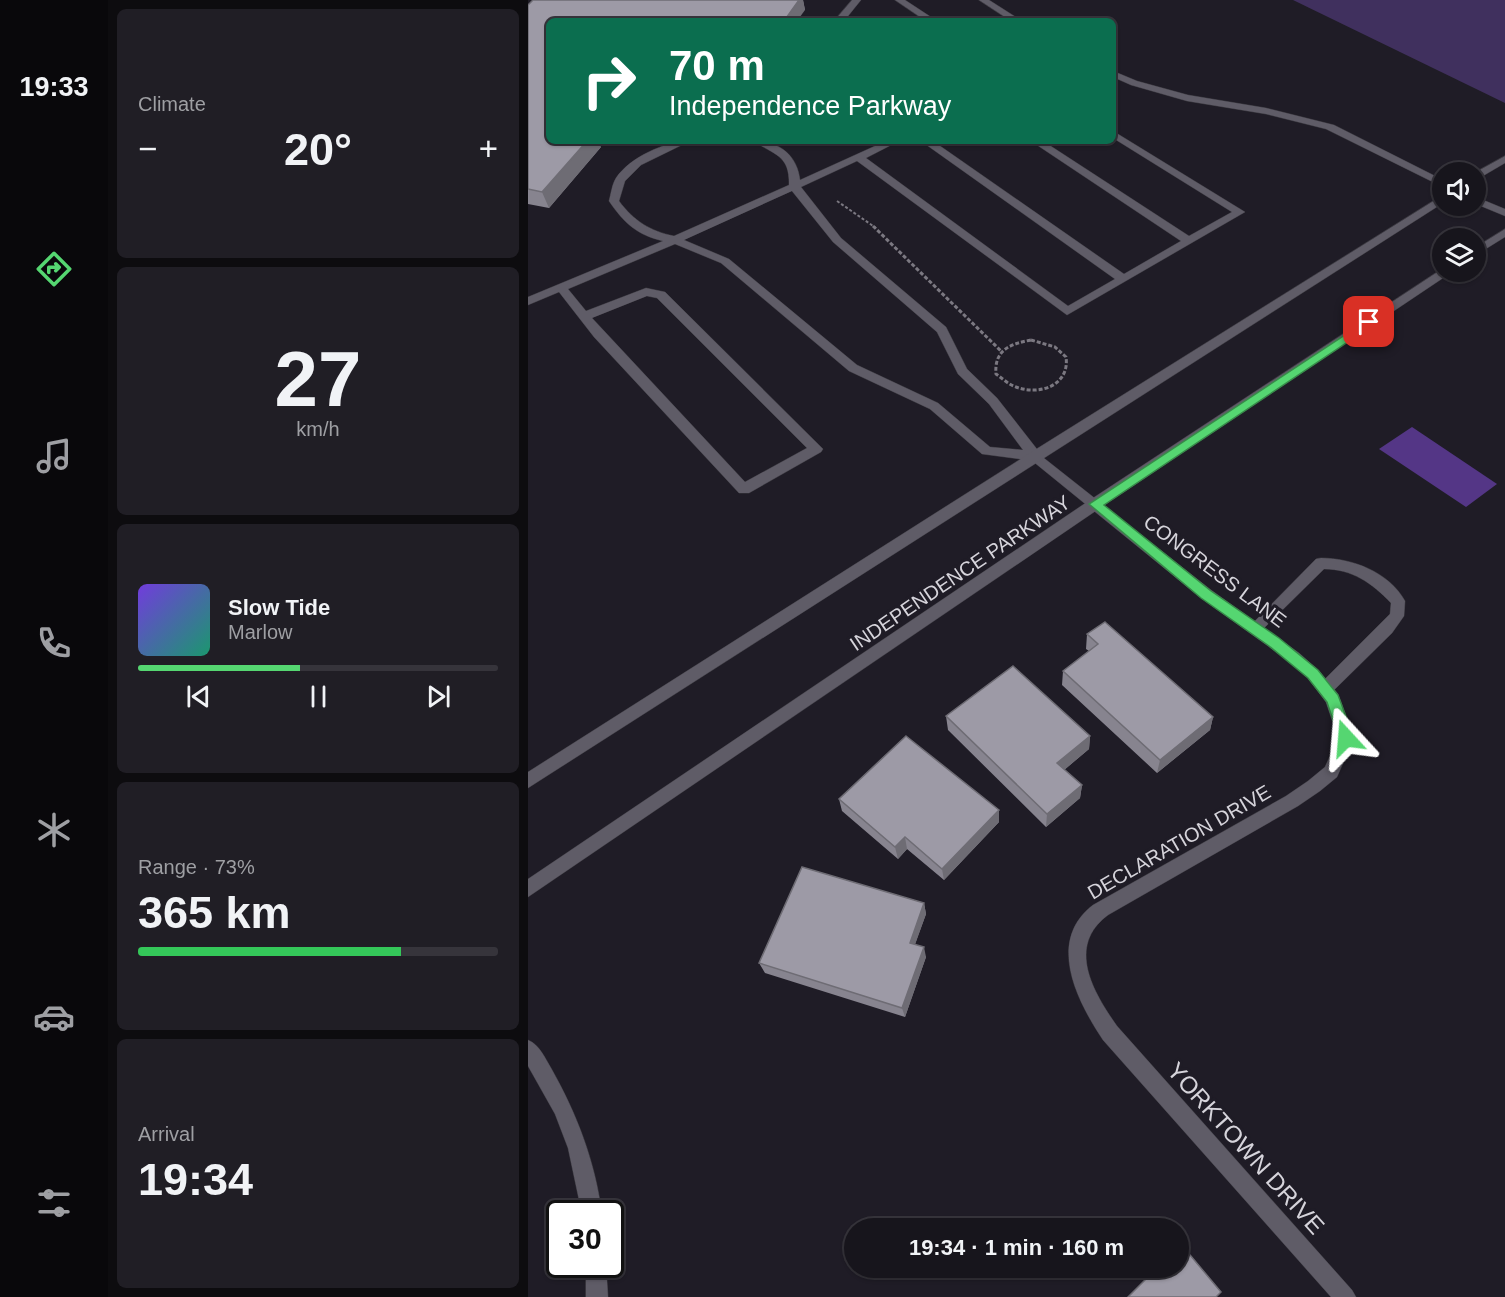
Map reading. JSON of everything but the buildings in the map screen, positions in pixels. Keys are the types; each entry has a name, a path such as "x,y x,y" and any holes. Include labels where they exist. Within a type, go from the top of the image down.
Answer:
{"main road":[{"path":"842,18 857,0"},
{"path":"899,0 927,18"},
{"path":"983,0 1012,18"},
{"path":"1116,75 1134,83 1187,98 1266,111 1330,127 1432,178"},
{"path":"858,157 1067,311 1240,212 1116,136"},
{"path":"678,144 637,163 620,180 614,201 627,219 652,235 675,240 725,261 853,368 934,406 987,451 1035,456"},
{"path":"764,144 786,156 796,173 794,186"},
{"path":"528,302 561,286 675,240 887,144"},
{"path":"930,144 1122,278"},
{"path":"1041,144 1189,241"},
{"path":"1486,171 1505,159"},
{"name":"CONGRESS LANE","path":"794,186 837,240 942,330 963,371 993,400 1035,456 1206,594 1294,657 1333,699 1346,738"},
{"path":"1486,204 1505,213"},
{"path":"528,781 1432,205"},
{"path":"1486,245 1505,232"},
{"name":"INDEPENDENCE PARKWAY","path":"528,890 1095,504 1432,281"},
{"path":"561,286 598,334 744,489 816,449 661,295 646,292 585,316"},
{"path":"1255,628 1321,563 1339,562 1380,581 1398,601 1397,616 1388,629 1325,689"},
{"name":"DECLARATION DRIVE","path":"1110,1033 1095,1011 1080,979 1077,956 1079,938 1091,917 1111,902 1292,801 1314,786 1331,772 1346,738"},
{"name":"YORKTOWN DRIVE","path":"1110,1033 1345,1297"},
{"path":"528,1049 570,1120 588,1179 590,1200"},
{"path":"596,1278 597,1297"}],"path":[{"path":"832,196 880,231 1001,351"},
{"path":"1031,340 1044,342 1063,352 1069,368 1066,375 1050,388 1026,390 1004,382 996,374 994,364 1001,351 1017,342 1031,340"}],"shaded area":[{"path":"1293,0 1505,0 1505,103"},
{"path":"1412,427 1497,484 1466,507 1379,449"}],"route":[{"path":"1346,738 1333,699 1313,674 1274,642 1206,594 1095,504 1369,322"}]}
